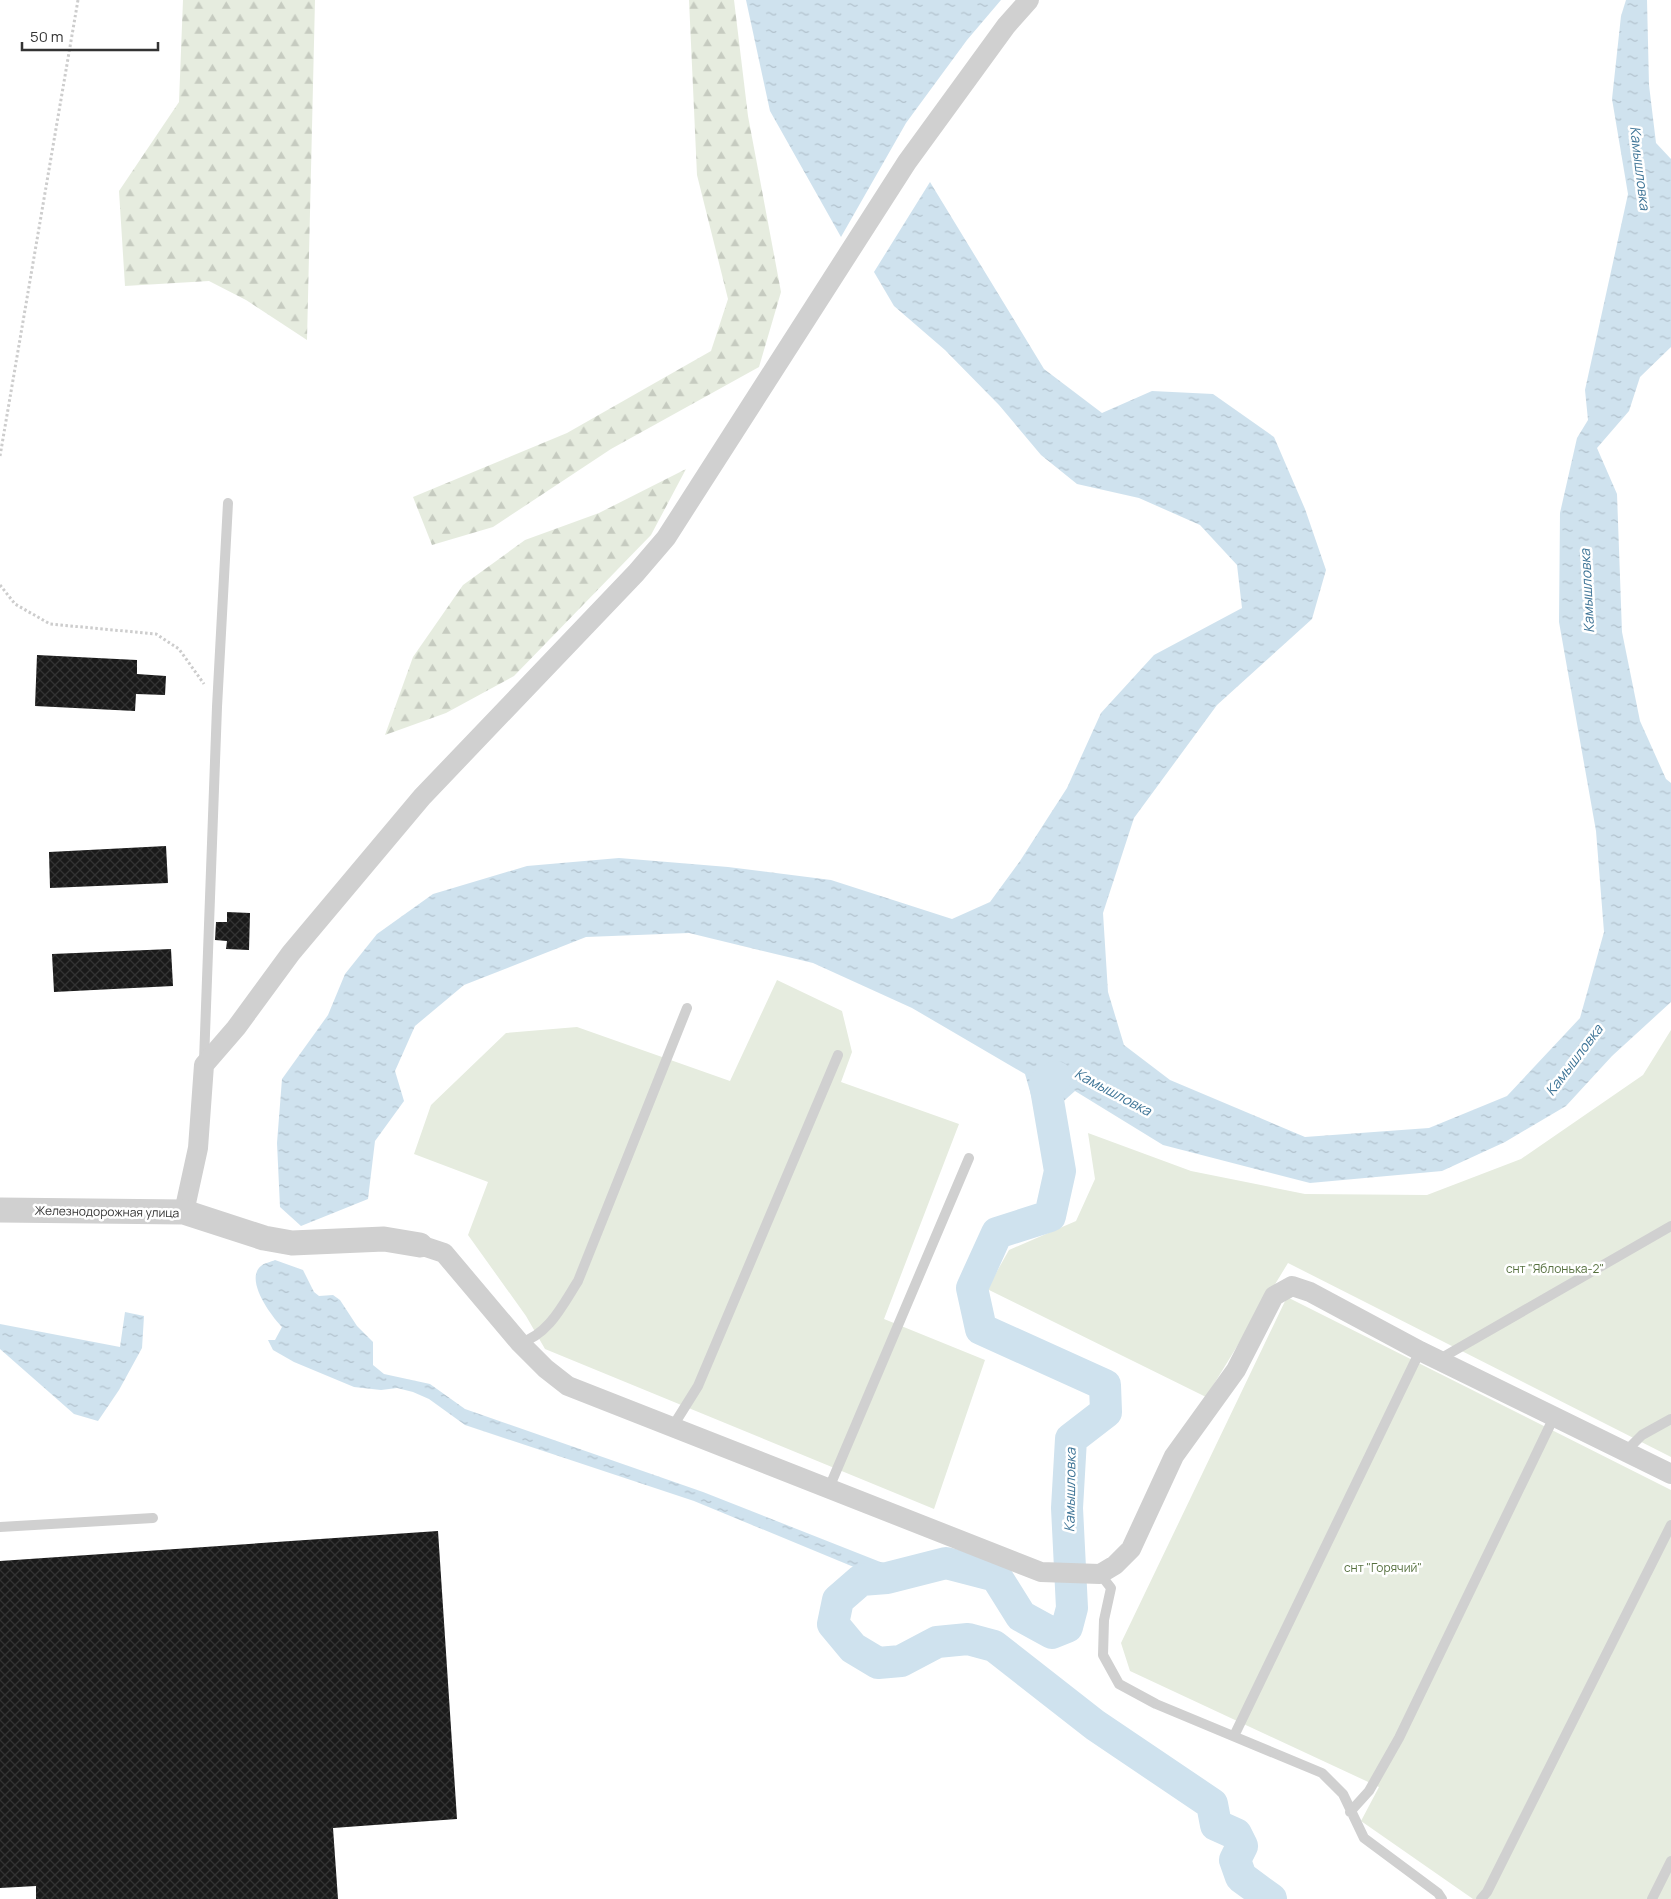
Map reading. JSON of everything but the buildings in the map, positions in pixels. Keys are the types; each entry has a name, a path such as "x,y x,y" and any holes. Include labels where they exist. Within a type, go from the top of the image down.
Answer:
{"street":[{"path":"184,1212 198,1148 204,1065 236,1028 291,953 422,797 636,573 666,538 907,162 1006,26 1029,0"},
{"name":"Железнодорожная улица","path":"0,1210 184,1212 264,1238 292,1243 384,1239 420,1245"},
{"path":"420,1245 444,1253 520,1343 545,1368 568,1386 1041,1572 1100,1574 1115,1565 1131,1549 1174,1456 1236,1370 1274,1296 1292,1286 1310,1292 1420,1351 1671,1474"}],"lane":[{"path":"204,1065 217,707 228,504"},
{"path":"520,1343 534,1338 556,1317 578,1281 687,1008"},
{"path":"673,1426 698,1386 838,1055"},
{"path":"829,1488 969,1158"},
{"path":"1438,1360 1671,1226"},
{"path":"1234,1736 1420,1351"},
{"path":"1350,1812 1369,1791 1399,1738 1554,1417"},
{"path":"1626,1452 1642,1435 1671,1419"},
{"path":"0,1528 153,1518"},
{"path":"1481,1899 1487,1892 1671,1525"},
{"path":"1100,1574 1111,1588 1104,1620 1103,1655 1119,1684 1156,1704 1322,1774 1343,1794 1364,1838 1438,1893 1442,1899"},
{"path":"1652,1899 1671,1861"}],"path":[{"path":"0,456 78,0"},
{"path":"0,585 15,604 50,624 156,634 179,649 201,678 217,707"}],"green space":[{"path":"183,0 315,0 307,340 246,300 209,281 125,286 119,191 179,102"},
{"path":"689,0 734,0 748,116 781,292 759,367 611,449 493,527 432,545 413,497 567,433 711,351 728,299 697,175"},
{"path":"686,469 651,535 514,676 446,713 385,735 413,657 463,585 525,540 599,513"},
{"path":"777,980 842,1011 852,1052 841,1082 959,1124 884,1319 985,1360 934,1509 545,1349 526,1316 468,1235 488,1182 414,1154 431,1105 506,1033 577,1027 730,1081"},
{"name":"снт \"Яблонька-2\"","path":"1671,1030 1671,1457 1288,1263 1206,1397 987,1289 1009,1250 1076,1221 1095,1179 1088,1133 1191,1171 1305,1194 1427,1195 1521,1159 1643,1075"},
{"name":"снт \"Горячий\"","path":"1287,1297 1671,1490 1671,1899 1473,1899 1361,1821 1379,1787 1130,1671 1121,1643"}],"water":[{"path":"746,0 1001,0 967,40 906,123 841,237 770,111"},
{"path":"1626,0 1647,0 1649,85 1656,143 1671,159 1671,347 1640,377 1629,411 1597,448 1617,494 1622,632 1640,721 1666,779 1671,783 1671,1002 1612,1056 1566,1106 1505,1142 1442,1171 1310,1183 1163,1145 1075,1091 1049,1114 1037,1116 1025,1074 912,1008 813,963 689,933 586,937 464,985 415,1026 395,1071 404,1101 375,1141 368,1199 301,1226 280,1207 277,1143 282,1079 328,1015 345,974 377,934 433,894 527,866 619,858 728,867 831,880 952,919 990,902 1020,861 1067,788 1101,713 1154,655 1242,608 1237,565 1200,525 1139,498 1077,484 1041,455 999,405 945,350 894,306 874,272 930,182 1044,369 1102,413 1152,391 1213,394 1274,437 1305,509 1326,570 1312,619 1217,705 1134,818 1103,913 1108,992 1124,1045 1170,1080 1305,1137 1429,1128 1507,1096 1580,1018 1604,932 1596,831 1559,622 1560,513 1577,438 1588,420 1585,390 1628,194 1612,99 1621,16"},
{"path":"275,1260 303,1270 314,1292 319,1296 333,1295 340,1300 357,1326 373,1342 373,1365 384,1374 430,1384 465,1409 703,1492 888,1565 904,1578 890,1582 694,1501 465,1425 429,1399 413,1392 397,1388 381,1390 354,1387 294,1362 273,1350 268,1340 275,1340 282,1327 261,1298 256,1280 257,1272 261,1266"},
{"path":"125,1312 144,1316 142,1348 119,1390 98,1421 74,1414 0,1349 0,1324 120,1347"}],"waterway":[{"name":"Камышловка","path":"1056,1077 1045,1083 1060,1171 1050,1216 997,1233 972,1288 981,1329 1105,1385 1106,1412 1071,1439 1067,1508 1072,1608 1067,1627 1052,1633 1021,1616 996,1576 946,1563 887,1578 861,1580 838,1600 833,1624 853,1648 878,1663 901,1661 937,1642 968,1639 994,1646 1095,1725 1212,1804 1216,1825 1236,1834 1242,1846 1235,1860 1241,1877 1271,1899"}]}
